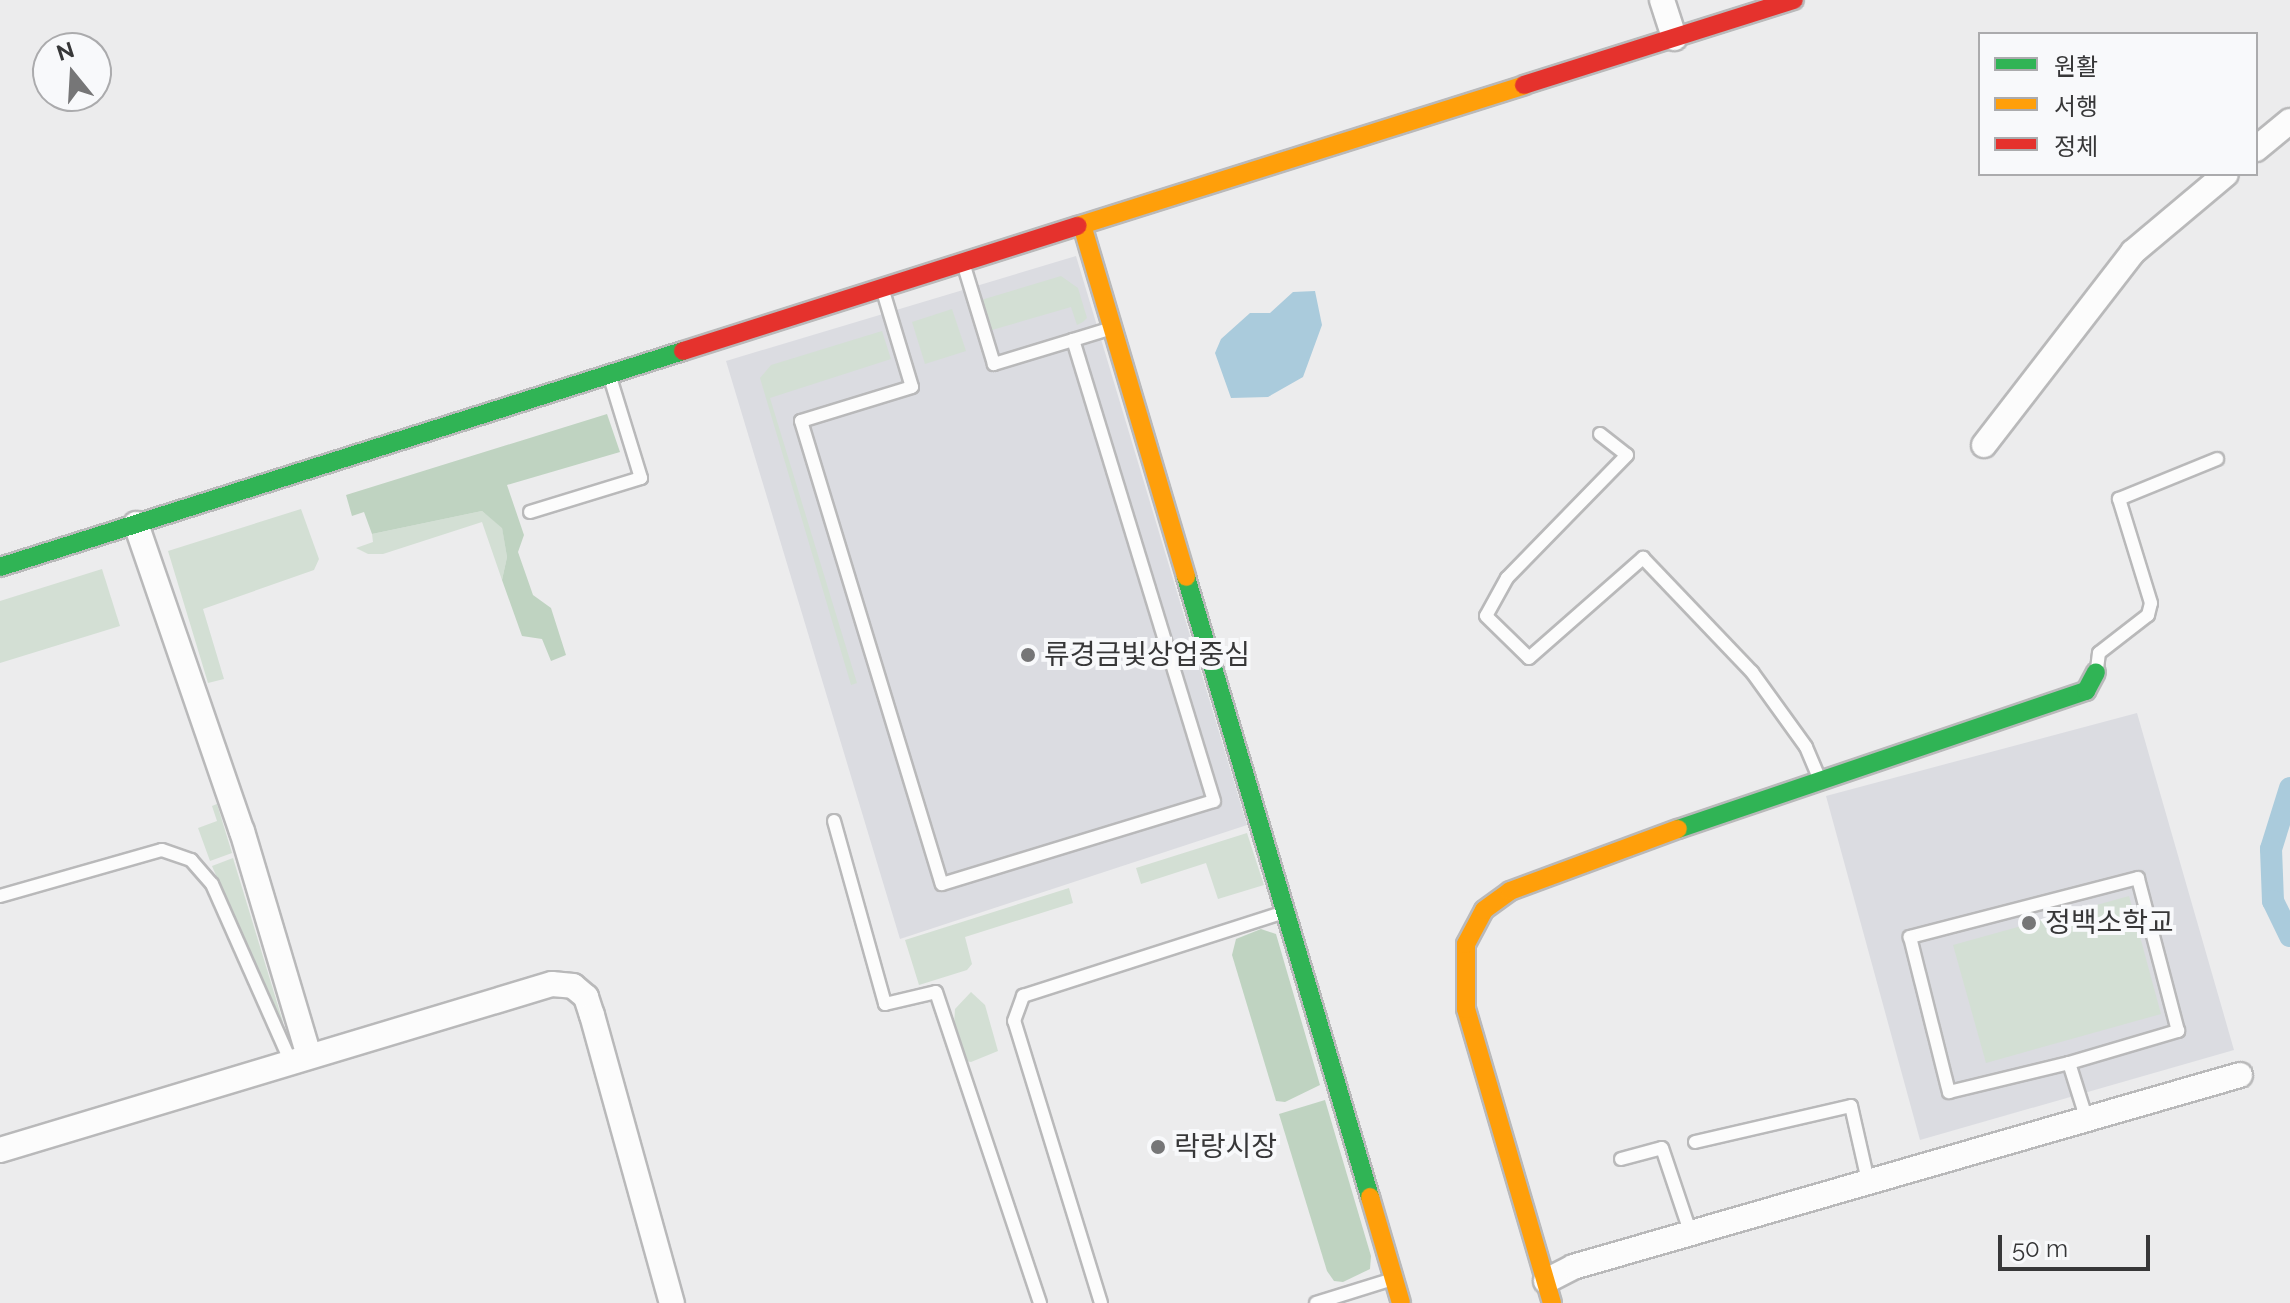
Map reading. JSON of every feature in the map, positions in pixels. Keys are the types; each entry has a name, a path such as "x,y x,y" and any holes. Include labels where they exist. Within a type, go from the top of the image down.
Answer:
{"street":[{"path":"1662,0 1674,38"},
{"path":"0,567 1794,0"},
{"path":"2258,147 2290,121"},
{"path":"1984,445 2133,252 2224,176"},
{"path":"1082,225 1401,1303"},
{"path":"136,524 242,831 300,1059"},
{"path":"2096,672 2086,691 1819,778 1510,891 1484,910 1466,944 1466,1009 1549,1292 1573,1267 1869,1185 2240,1075"},
{"path":"0,1150 552,984 573,986 586,997 592,1015 672,1303"}],"lane":[{"path":"963,263 994,364 1112,328"},
{"path":"883,288 912,387 801,421 942,884 1214,801 1073,340"},
{"path":"530,512 641,478 609,374"},
{"path":"1600,434 1627,455 1507,578 1486,616 1529,658 1643,558 1752,672 1806,747 1819,778"},
{"path":"2096,672 2099,653 2148,615 2151,603 2119,499 2217,459"},
{"path":"834,821 885,1004 936,992 1040,1303"},
{"path":"0,896 162,850 191,860 212,884 300,1059"},
{"path":"2138,878 2178,1031 2069,1063 1949,1092 1910,937 2138,878"},
{"path":"1101,1303 1014,1021 1023,996 1287,911"},
{"path":"2069,1063 2087,1120"},
{"path":"1695,1142 1851,1106 1869,1185"},
{"path":"1621,1159 1662,1148 1691,1234"},
{"path":"1316,1303 1394,1279"}],"shaded area":[{"path":"1076,256 1247,825 900,939 726,361"},
{"path":"1061,276 1078,288 1087,318 1083,322 1077,325 1071,307 992,330 981,300"},
{"path":"952,309 966,351 925,364 912,322"},
{"path":"882,331 891,359 770,398 857,683 851,685 760,378 771,365"},
{"path":"301,509 319,559 314,570 203,609 224,679 208,683 168,551"},
{"path":"482,511 502,527 507,557 502,580 482,522 383,554 368,554 356,548 373,542 372,534"},
{"path":"102,569 120,626 0,663 0,601"},
{"name":"정백소학교","path":"2137,713 2234,1050 1920,1140 1826,796"},
{"path":"217,804 232,853 210,861 198,828 217,821 212,806"},
{"path":"1247,833 1264,885 1218,899 1206,863 1141,884 1136,868"},
{"path":"233,858 283,1022 281,1028 212,866"},
{"path":"1069,888 1073,903 965,937 972,964 967,970 919,985 905,940"},
{"path":"2129,896 2161,1014 1986,1063 1953,945"},
{"path":"971,992 985,1005 998,1051 971,1062 965,1061 954,1025 955,1009"}],"green space":[{"path":"607,414 620,452 507,485 524,535 518,552 533,595 551,608 566,655 551,661 542,639 522,636 502,580 507,557 502,528 482,511 372,534 364,512 352,516 346,495"},
{"path":"1261,929 1276,934 1320,1085 1285,1102 1276,1101 1232,955 1236,939"},
{"path":"1325,1100 1371,1256 1370,1269 1343,1282 1334,1281 1327,1271 1279,1114"}],"water":[{"path":"1315,291 1322,325 1303,377 1268,397 1231,398 1215,353 1221,339 1250,313 1270,313 1293,292"}],"waterway":[{"path":"2290,788 2271,849 2273,901 2290,936"}],"traffic: fast":[{"path":"0,567 683,351"},
{"path":"1186,577 1370,1197"},
{"path":"1678,829 2086,691 2096,672"}],"traffic: slow":[{"path":"1078,226 1524,85"},
{"path":"1082,225 1186,577"},
{"path":"1552,1303 1466,1009 1466,944 1484,910 1510,891 1678,829"},
{"path":"1370,1197 1401,1303"}],"traffic: jam":[{"path":"1524,85 1794,0"},
{"path":"683,351 1078,226"}],"place":[{"name":"류경금빛상업중심","path":"1028,655"},
{"name":"정백소학교","path":"2029,923"},
{"name":"락랑시장","path":"1158,1147"}]}
